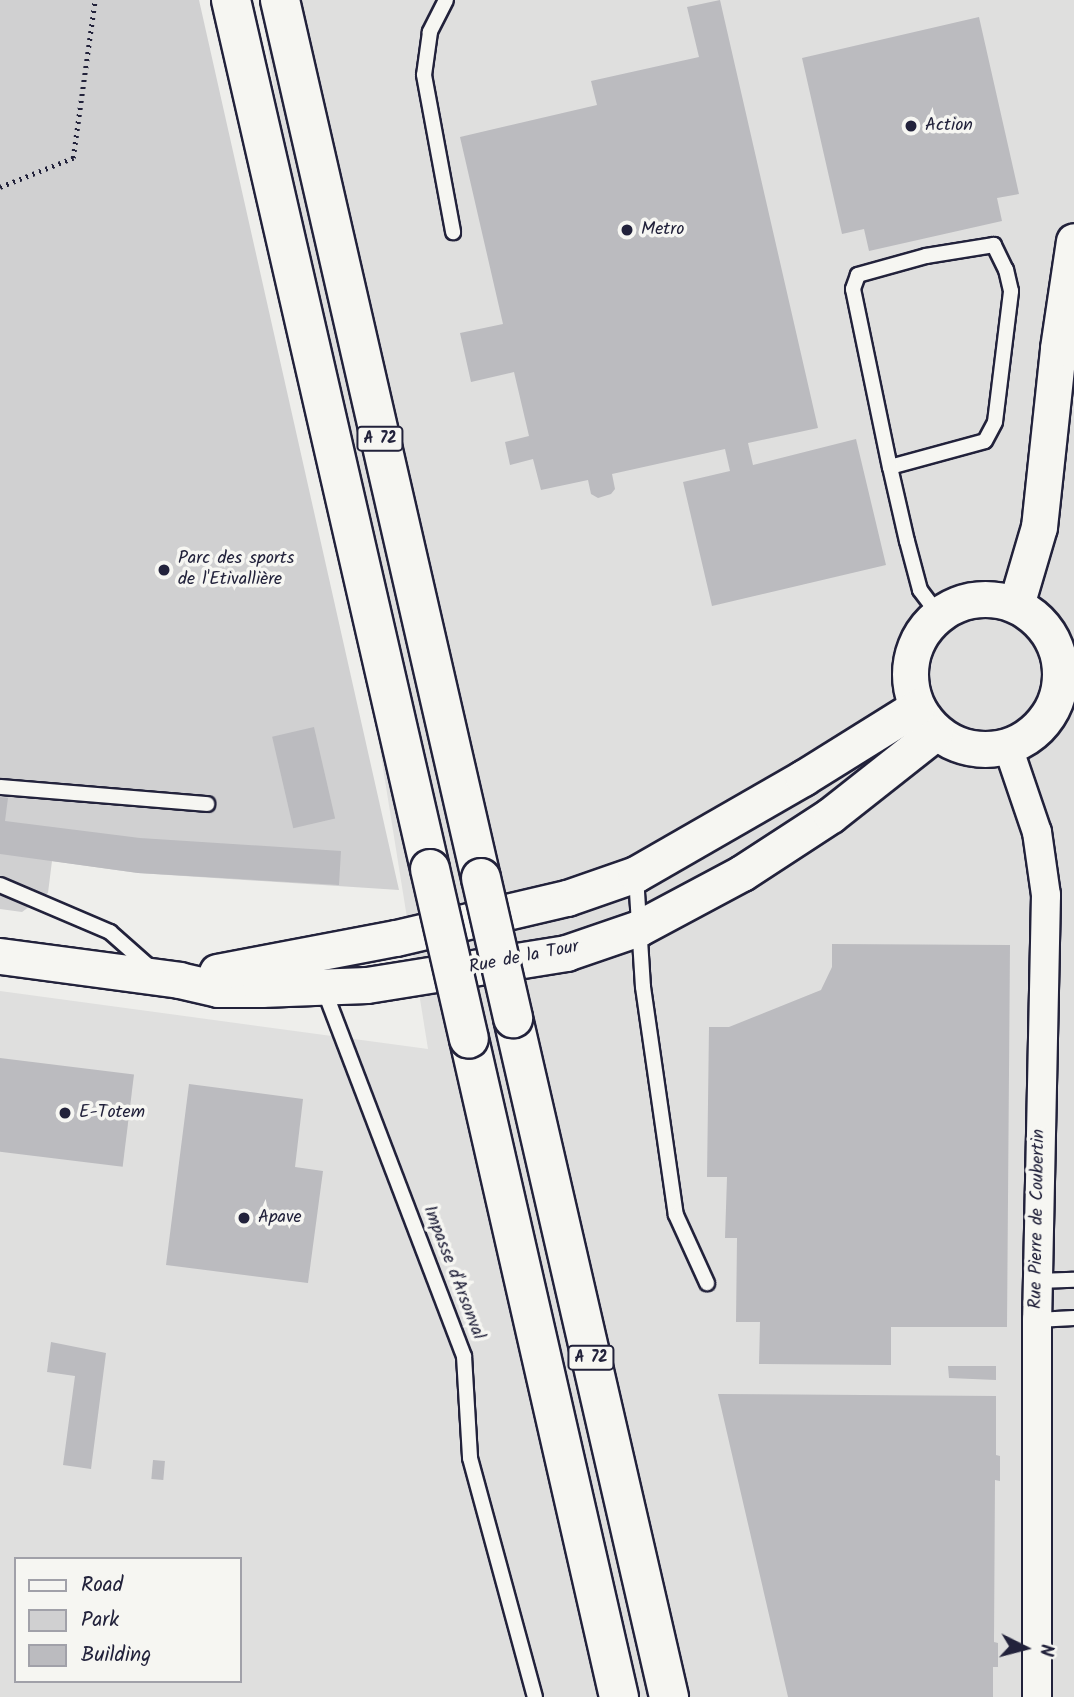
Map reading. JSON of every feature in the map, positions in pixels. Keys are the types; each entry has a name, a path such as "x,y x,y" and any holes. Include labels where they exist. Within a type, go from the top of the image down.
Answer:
{"highway":[{"name":"A 72","path":"231,0 619,1697"},
{"name":"A 72","path":"280,0 669,1697"}],"street":[{"path":"1016,605 1039,527 1058,348 1074,240"},
{"path":"976,599 1016,605 1036,618 1066,657 1055,702 1044,722 1027,737 1008,747 984,750 961,746 926,720 909,674 913,652 923,631 939,615 956,604 976,599"},
{"name":"Rue de la Tour","path":"0,956 170,979 218,989 317,972 567,898 636,874 803,778 926,720"},
{"name":"Rue de la Tour","path":"317,972 405,981 566,953 639,928 753,866 831,815 926,720"},
{"name":"Rue Pierre de Coubertin","path":"1008,747 1037,832 1046,895 1037,1281 1037,1697"}],"lane":[{"path":"446,0 430,32 424,75 453,232"},
{"path":"890,467 985,441 995,422 1011,291 1006,270 994,245 926,256 858,275 853,289 890,467 920,590 939,615"},
{"path":"0,787 207,804"},
{"path":"636,874 639,928 659,1114 676,1215 707,1283"},
{"path":"0,885 110,932 170,979"},
{"name":"Impasse d'Arsonval","path":"317,972 464,1356 470,1458 535,1697"},
{"path":"1037,1281 1074,1280"},
{"path":"1037,1320 1074,1318"}],"path":[{"path":"0,187 73,158 95,0"},
{"path":"0,177 6,184"}],"shaded area":[{"path":"260,0 1074,0 1074,1697 0,1697 0,991 428,1049"}],"green space":[{"name":"Parc des sports de l'Etivallière","path":"0,0 199,0 399,890 138,873 52,861 48,893 22,912 0,909"}],"building":[{"name":"Metro","path":"720,0 818,428 748,443 753,465 856,439 886,565 712,606 683,482 730,471 725,449 612,474 615,489 611,494 598,498 591,494 588,480 541,490 533,459 510,465 505,442 529,436 514,372 471,382 460,333 503,324 460,137 597,105 591,81 699,57 687,7"},
{"name":"Action","path":"979,17 1019,194 997,198 1002,221 869,251 864,229 842,234 802,58"},
{"path":"314,727 335,819 293,828 272,737"},
{"path":"0,797 8,798 5,821 140,838 341,851 339,885 138,873 0,854"},
{"path":"832,944 1010,945 1007,1327 891,1327 891,1365 759,1364 760,1322 736,1322 737,1238 725,1238 727,1177 707,1177 709,1027 729,1027 821,990 832,967"},
{"name":"E-Totem","path":"0,1058 134,1074 123,1167 0,1152"},
{"name":"Apave","path":"189,1084 303,1099 295,1167 323,1171 308,1283 166,1265"},
{"path":"51,1342 106,1353 91,1469 63,1465 75,1376 47,1372"},
{"path":"948,1366 996,1366 996,1380 949,1378"},
{"path":"718,1394 996,1396 996,1455 1000,1456 1000,1481 995,1480 994,1642 998,1643 998,1667 993,1667 993,1697 788,1697"},
{"path":"153,1460 165,1461 163,1480 151,1479"}],"place":[{"name":"Action","path":"911,126"},
{"name":"Metro","path":"627,230"},
{"name":"Parc des sports de l'Etivallière","path":"164,570"},
{"name":"E-Totem","path":"65,1113"},
{"name":"Apave","path":"244,1218"}]}
